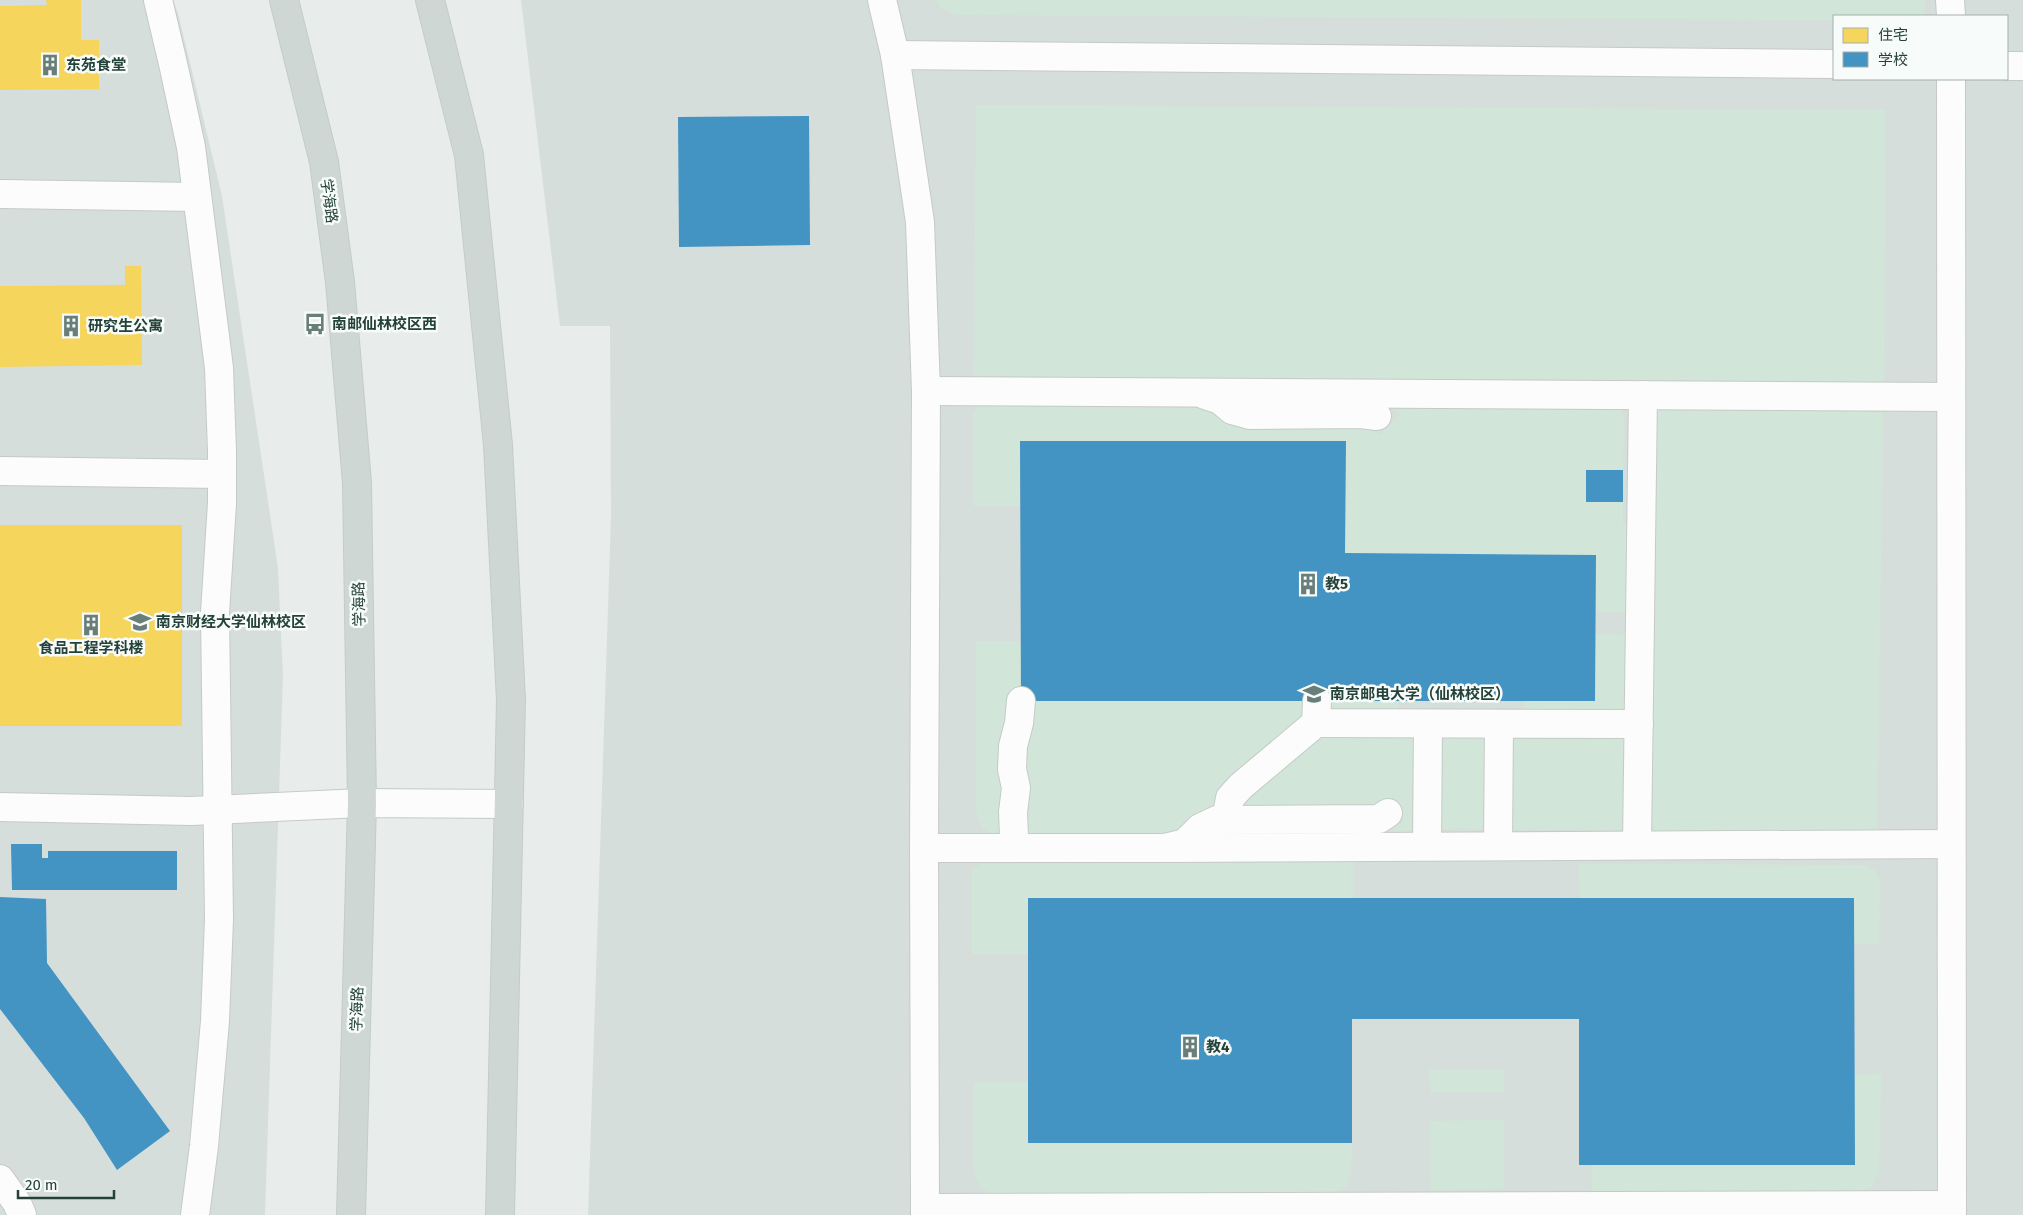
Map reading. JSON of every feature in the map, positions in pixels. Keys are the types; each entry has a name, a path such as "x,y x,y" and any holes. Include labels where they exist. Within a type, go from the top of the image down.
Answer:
{"main road":[{"name":"学海路","path":"284,0 324,162 340,282 357,483 362,803 351,1215"},
{"path":"430,0 469,156 498,445 511,700 500,1215"}],"street":[{"path":"158,0 191,147 219,368 222,503 215,613 219,919 215,1021 204,1146 195,1215"},
{"path":"882,0 896,55 920,222 926,391 925,1211 1952,1210 1950,80"},
{"path":"1950,0 1950,15"},
{"path":"896,55 1833,64"},
{"path":"2008,66 2023,66"},
{"path":"0,194 197,197"},
{"path":"926,391 1950,397"},
{"path":"1196,392 1220,400 1232,410 1250,415 1361,414 1377,416"},
{"path":"1637,845 1643,394"},
{"path":"0,471 222,474"},
{"path":"1014,836 1013,812 1016,788 1012,769 1013,746 1019,723 1021,701"},
{"path":"1228,809 1230,798 1316,712 1428,724 1639,724"},
{"path":"1427,846 1428,724"},
{"path":"1498,846 1499,724"},
{"path":"0,807 191,811 362,803 509,804"},
{"path":"1164,848 1184,843 1200,828 1217,820 1379,819 1388,813"},
{"path":"924,848 1951,844"},
{"path":"0,1179 17,1203 22,1215"}],"shaded area":[{"name":"南京财经大学仙林校区","path":"0,0 173,0 178,13 222,196 278,568 283,676 265,1215 0,1215"},
{"name":"南京邮电大学（仙林校区）","path":"521,0 2023,0 2023,1215 588,1215 611,516 610,326 560,326"}],"green space":[{"path":"936,0 1926,0 1923,15 1833,15 1833,20 957,15 941,8"},
{"path":"976,105 1885,110 1884,382 974,376"},
{"path":"980,405 1203,406 1216,416 1235,424 1356,428 1369,429 1380,435 1400,415 1393,408 1385,405 1616,407 1624,415 1623,470 1587,470 1586,502 1623,502 1623,524 1634,525 1630,609 1623,612 1595,612 1595,555 1345,553 1346,441 1020,441 1020,506 974,506 973,412"},
{"path":"1651,409 1883,412 1877,831 1646,831"},
{"path":"1595,634 1621,634 1630,639 1628,718 1524,711 1524,701 1595,701"},
{"path":"976,641 1021,641 1021,701 1307,701 1307,730 1413,731 1420,739 1414,830 1405,833 1385,831 1403,822 1386,798 1379,805 1192,822 1169,836 997,836 982,828 976,811"},
{"path":"1329,701 1399,701 1398,720 1329,720"},
{"path":"1438,731 1489,731 1489,829 1438,829"},
{"path":"1509,731 1626,731 1626,830 1509,830"},
{"path":"1354,862 1353,898 1028,954 972,954 972,871 980,864"},
{"path":"1579,864 1864,865 1874,870 1880,880 1879,944 1854,944 1854,898 1580,898"},
{"path":"1504,1069 1504,1092 1431,1092 1429,1070"},
{"path":"1881,1074 1879,1172 1871,1188 1857,1193 1592,1195 1592,1165 1854,1165 1854,1075"},
{"path":"974,1082 1028,1082 1029,1143 1352,1143 1351,1170 1347,1185 1335,1192 993,1196 981,1187 974,1172"},
{"path":"1504,1120 1504,1189 1431,1190 1430,1121"}],"building: 住宅":[{"name":"东苑食堂","path":"46,0 81,0 81,40 99,40 99,89 0,90 0,6 47,5"},
{"name":"研究生公寓","path":"125,266 141,266 142,365 0,367 0,286 125,285"},
{"name":"食品工程学科楼","path":"0,525 182,525 182,726 0,726"}],"building: 学校":[{"path":"809,116 810,245 679,247 678,117"},
{"name":"教5","path":"1020,441 1346,441 1345,553 1596,555 1595,701 1021,701"},
{"path":"1586,470 1623,470 1623,502 1586,502"},
{"path":"11,844 42,844 42,858 48,858 48,851 177,851 177,890 12,890"},
{"path":"0,897 46,899 47,963 170,1131 117,1170 84,1118 0,1009"},
{"name":"教4","path":"1028,898 1854,898 1855,1165 1579,1165 1579,1019 1352,1019 1352,1143 1028,1143"}],"place":[{"name":"东苑食堂","path":"50,65"},
{"name":"南邮仙林校区西","path":"315,324"},
{"name":"研究生公寓","path":"71,326"},
{"name":"教5","path":"1308,584"},
{"name":"南京财经大学仙林校区","path":"140,622"},
{"name":"食品工程学科楼","path":"91,625"},
{"name":"南京邮电大学（仙林校区）","path":"1314,694"},
{"name":"教4","path":"1190,1047"}]}
